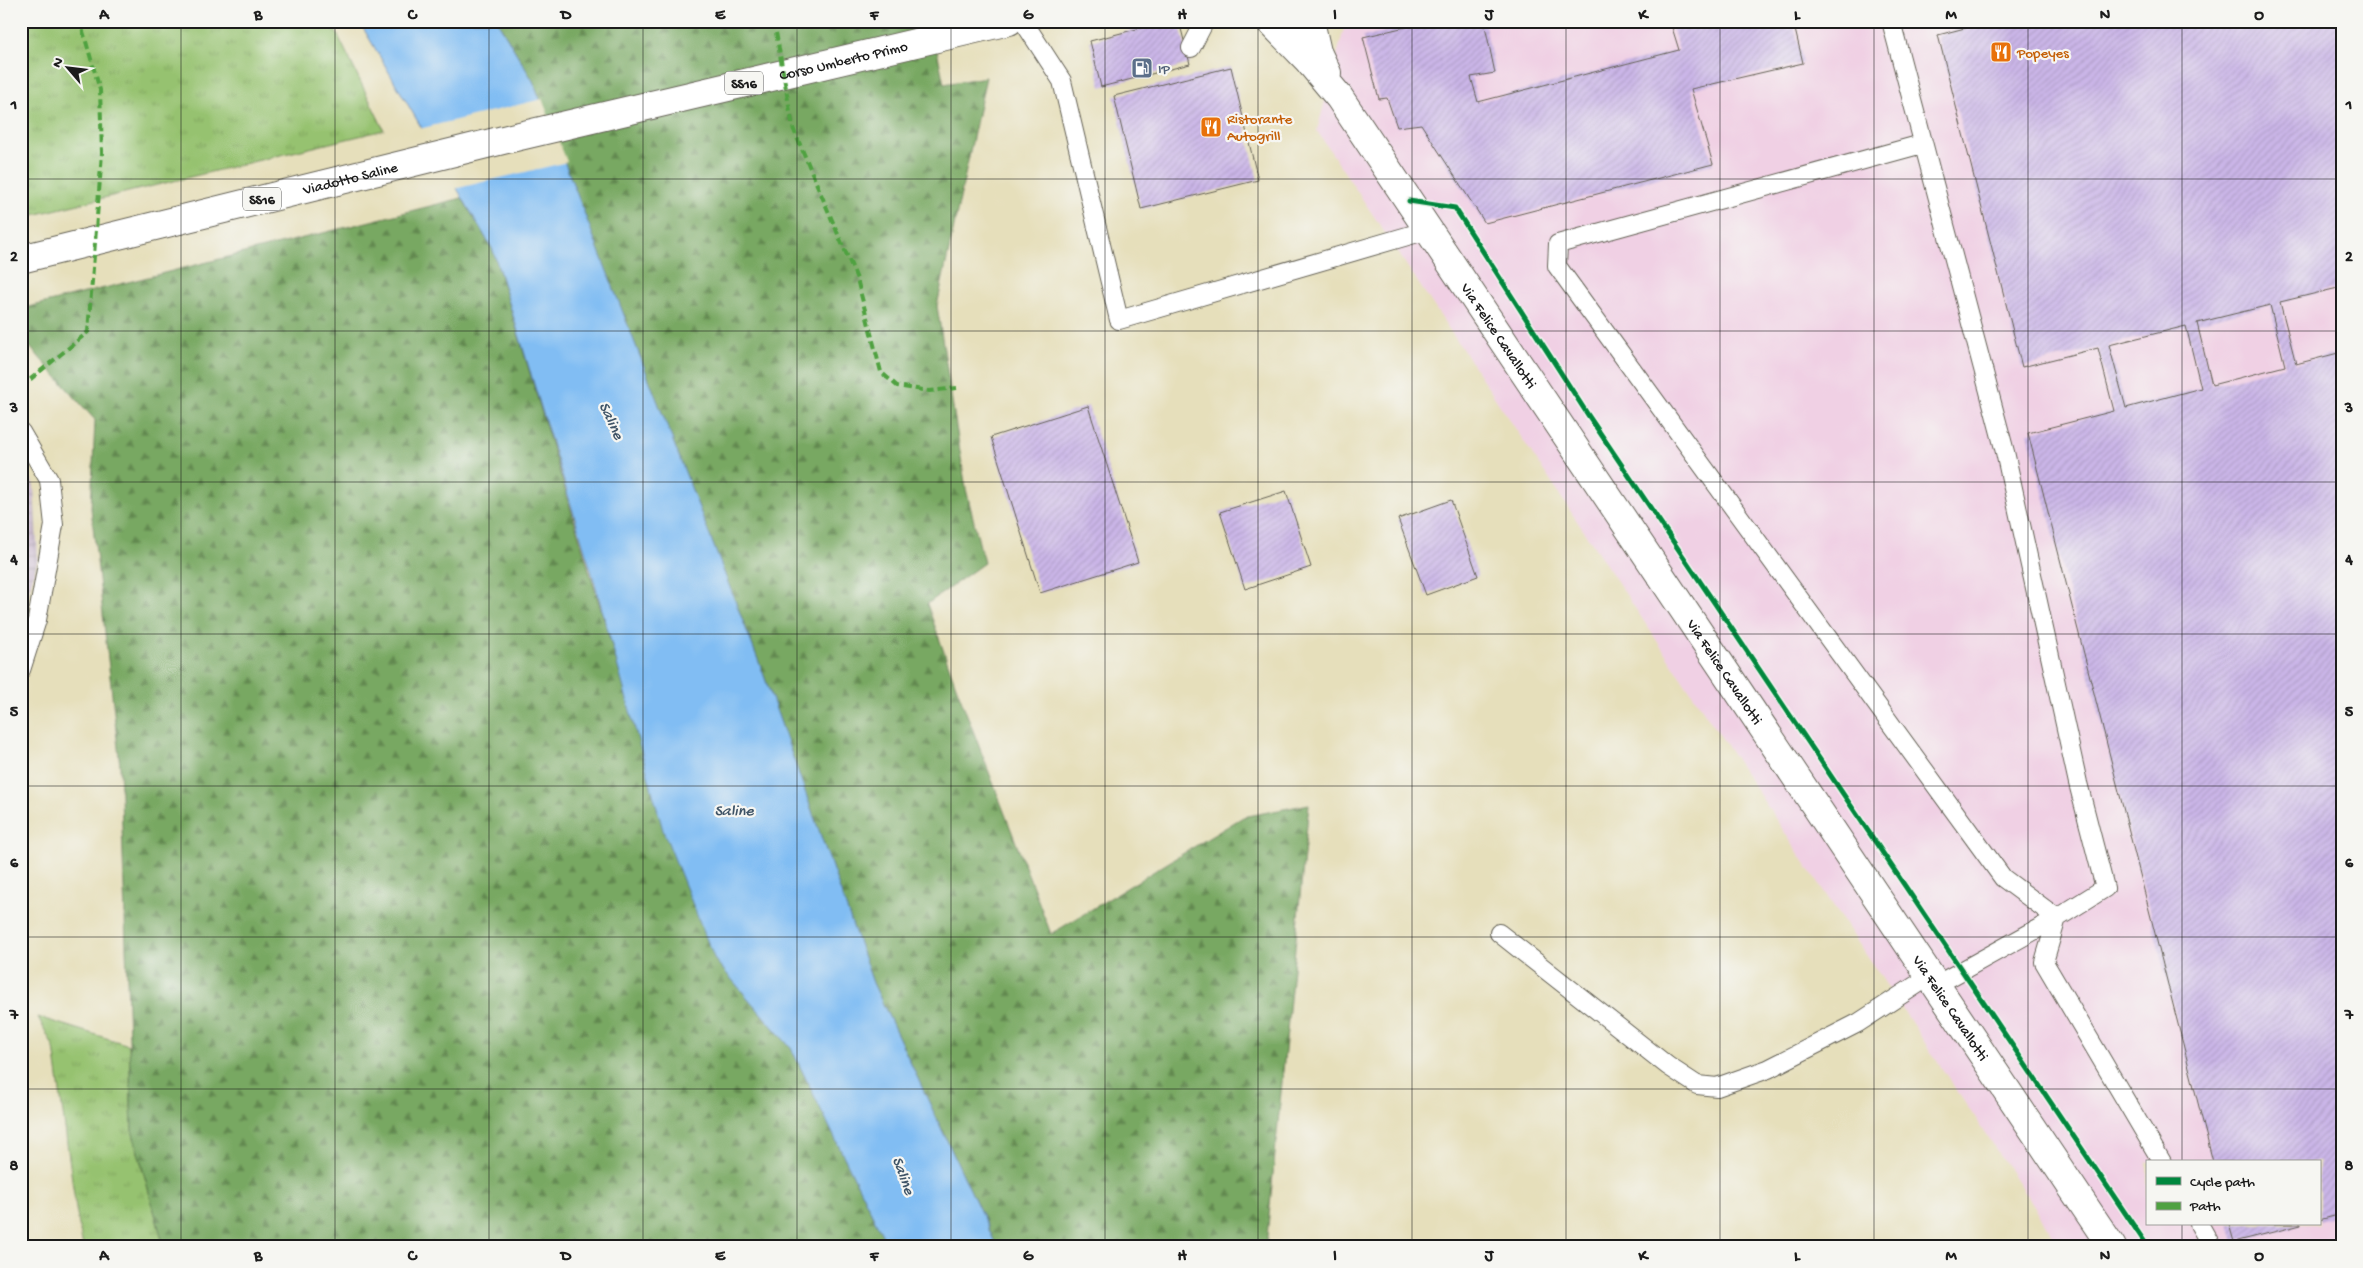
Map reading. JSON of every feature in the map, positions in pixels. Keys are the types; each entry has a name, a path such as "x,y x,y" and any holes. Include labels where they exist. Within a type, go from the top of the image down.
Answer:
{"main road":[{"name":"Via Felice Cavallotti","path":"1270,21 1308,60 1339,97 2112,1247"},
{"path":"1274,21 1293,21"},
{"name":"Via Felice Cavallotti","path":"1310,21 1317,52 1339,97"},
{"name":"Corso Umberto Primo","path":"503,140 997,24"},
{"name":"Viadotto Saline","path":"21,259 503,140"}],"lane":[{"path":"1023,21 1062,81 1119,320 1428,230"},
{"path":"1191,48 1205,21"},
{"path":"1499,933 1668,1066 1697,1085 1717,1087 1768,1069 1858,1023 1933,980 2058,918 2105,888 2078,783 2005,452 1891,21"},
{"path":"1922,144 1558,244 1557,266 2003,878 2058,918"},
{"path":"21,432 49,480 54,525 37,620 21,670"},
{"path":"2058,918 2044,962 2161,1160"},
{"path":"2200,1226 2212,1247"}],"shaded area":[{"path":"1346,21 2342,21 2342,1247 2061,1247 1317,131"},
{"path":"21,450 34,486 38,559 21,618"}],"green space":[{"path":"21,21 331,21 384,130 21,218"},
{"path":"497,21 931,21 944,84 986,77 937,306 966,489 984,563 927,604 956,686 1051,934 1243,817 1309,804 1266,1247 997,1247 873,983 762,670 533,81"},
{"path":"462,198 493,250 626,693 715,960 791,1048 888,1247 164,1247 132,1130 120,766 91,508 95,420 21,337 21,309"},
{"path":"38,1017 129,1045 132,1130 164,1247 83,1247 54,1048"}],"water":[{"name":"Saline","path":"359,21 497,21 533,81 762,670 873,983 997,1247 888,1247 791,1048 715,960 663,830 593,577 493,250"}],"pier":[{"path":"542,99 567,162 454,189 419,129"}],"building":[{"path":"1168,21 1179,21 1190,64 1101,87 1090,41"},
{"path":"1431,21 1484,21 1495,73 1471,77 1478,102 1679,50 1670,21 1793,21 1803,63 1691,89 1713,164 1485,223 1421,124 1397,127 1387,98 1379,99 1363,37"},
{"path":"1992,21 2342,21 2342,287 2280,302 2296,364 2342,352 2342,1214 2320,1220 2320,1160 2212,1160 2028,433 2114,411 2098,348 2022,367 1938,35","holes":["2270,305 2285,366 2212,385 2197,323","2186,326 2201,388 2126,408 2109,345"]},
{"path":"1231,67 1258,180 1141,209 1114,96"},
{"path":"1088,406 1138,562 1040,593 991,437"},
{"path":"1286,491 1311,567 1245,589 1220,512"},
{"path":"1451,500 1478,576 1426,595 1398,519"},
{"path":"2230,1226 2297,1226 2234,1242"}],"marked path":[{"path":"21,387 88,332 102,153 100,90 80,21"},
{"path":"774,21 793,128 857,279 881,372 897,386 929,391 957,388"}],"cycle path":[{"path":"1409,201 1455,208 1588,415 2148,1247"}],"place":[{"name":"Popeyes","path":"2001,52"},
{"name":"IP","path":"1142,68"},
{"name":"Ristorante Autogrill","path":"1211,127"}]}
